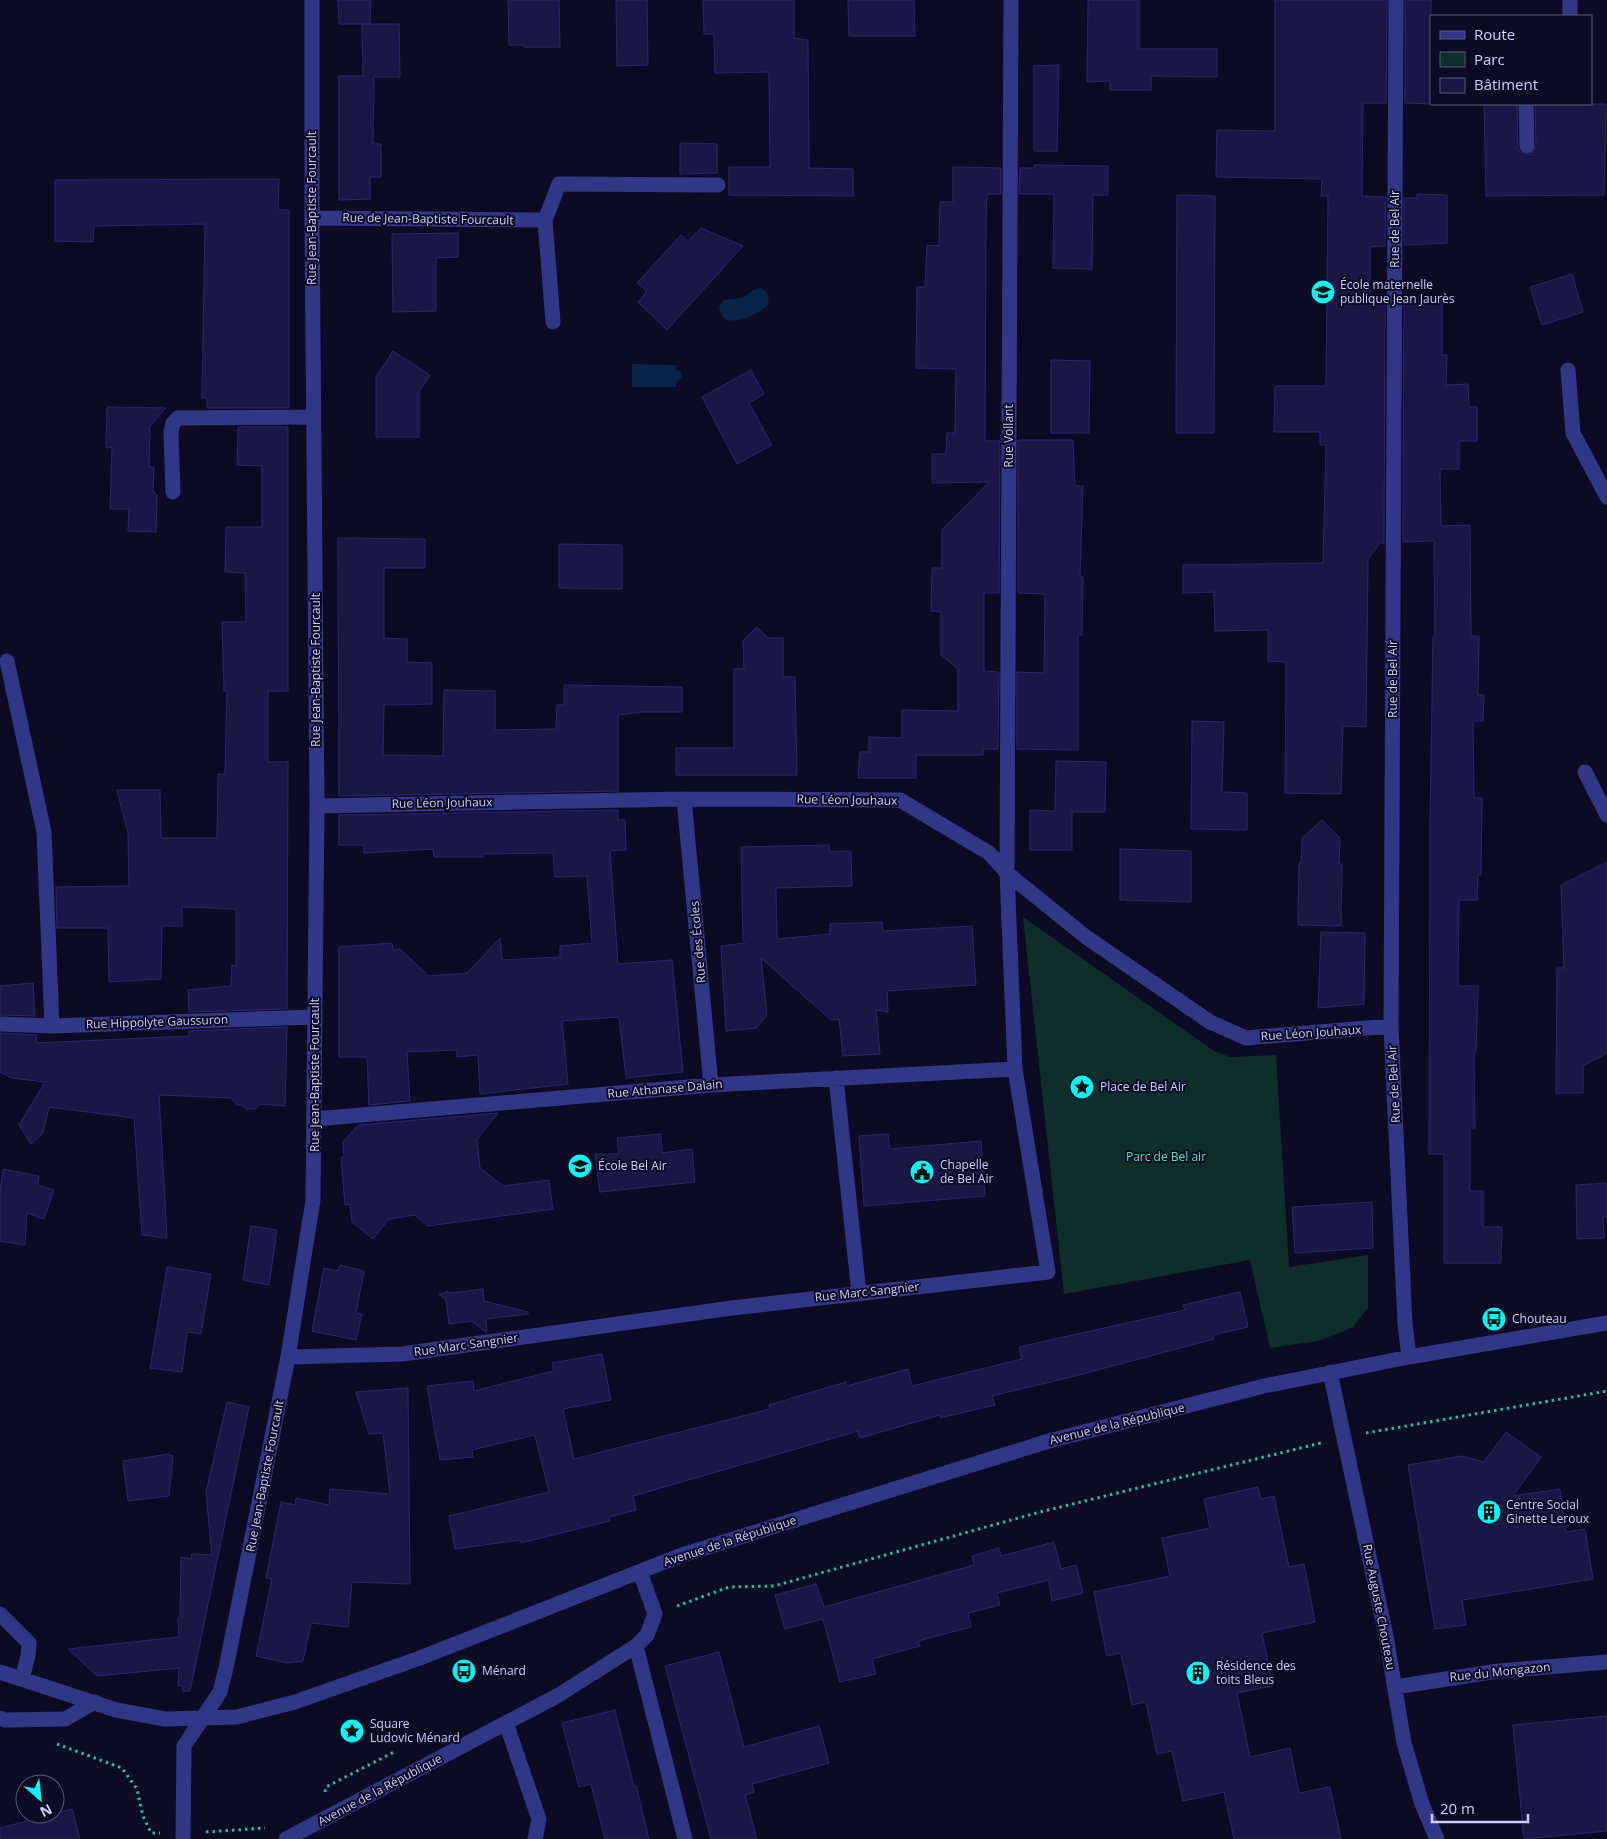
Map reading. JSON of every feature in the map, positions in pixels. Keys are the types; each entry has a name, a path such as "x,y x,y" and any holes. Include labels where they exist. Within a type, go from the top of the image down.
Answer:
{"street":[{"name":"Rue Jean-Baptiste Fourcault","path":"183,1836 184,1746 220,1692 226,1668 288,1357 313,1200 317,806 312,0"},
{"name":"Rue Vollant","path":"1007,873 1011,0"},
{"name":"Rue de Bel Air","path":"1396,0 1391,1026 1405,1324 1409,1357"},
{"path":"1570,0 1570,15"},
{"path":"1526,105 1527,146"},
{"path":"553,322 545,220 559,184 718,185"},
{"name":"Rue de Jean-Baptiste Fourcault","path":"312,218 545,220"},
{"path":"1568,370 1573,433 1607,497"},
{"path":"173,492 171,432 173,423 178,418 314,416"},
{"path":"7,661 44,832 52,1026"},
{"path":"1585,772 1607,814"},
{"name":"Rue Léon Jouhaux","path":"317,806 684,799 900,800 989,853 1007,873 1086,937 1210,1022 1246,1038 1391,1026"},
{"name":"Rue des Écoles","path":"684,799 712,1085"},
{"name":"Rue Marc Sangnier","path":"288,1357 402,1354 732,1308 1048,1272 1015,1069 1007,873"},
{"name":"Rue Hippolyte Gaussuron","path":"0,1024 52,1026 315,1017"},
{"name":"Rue Athanase Dalain","path":"315,1119 712,1085 1015,1069"},
{"path":"836,1078 859,1293"},
{"name":"Avenue de la République","path":"0,1672 116,1710 165,1719 237,1717 295,1702 420,1658 682,1554 1049,1442 1264,1386 1409,1357 1607,1323"},
{"name":"Rue Auguste Chouteau","path":"1330,1372 1386,1636 1404,1743 1422,1804 1437,1839"},
{"name":"Avenue de la République","path":"286,1839 557,1696 636,1646 647,1636 655,1614 640,1572"},
{"path":"0,1614 29,1643 22,1679"},
{"path":"636,1646 685,1839"},
{"name":"Rue du Mongazon","path":"1395,1688 1498,1671 1607,1662"},
{"path":"2,1719 65,1719 95,1702"},
{"path":"506,1722 539,1819 536,1839"}],"path":[{"path":"774,1586 1040,1512 1344,1437 1607,1391"},
{"path":"49,1742 122,1768 137,1789 143,1816 151,1833 183,1836"}],"green space":[{"name":"Parc de Bel air","path":"1023,917 1214,1051 1230,1057 1276,1055 1289,1267 1368,1255 1368,1308 1352,1328 1318,1341 1270,1348 1250,1260 1064,1294"}],"water":[{"path":"760,288 767,293 768,305 756,314 733,321 722,315 719,307 724,300 742,298"},
{"path":"632,364 676,365 675,370 680,371 682,378 676,382 676,387 632,387"}],"building":[{"path":"338,0 371,0 370,24 339,24"},
{"path":"508,0 559,0 560,47 509,45"},
{"path":"616,0 647,0 648,65 617,66"},
{"path":"703,0 794,0 794,38 808,40 809,168 853,169 853,196 729,195 729,167 770,167 769,72 715,73 714,34 704,34"},
{"path":"848,0 914,0 915,36 849,36"},
{"path":"1088,0 1139,0 1139,49 1217,49 1217,77 1151,76 1151,90 1110,90 1110,81 1087,82"},
{"path":"1275,0 1387,0 1386,103 1363,103 1362,196 1386,197 1385,246 1370,247 1370,298 1385,298 1384,543 1380,543 1368,559 1366,727 1343,726 1341,794 1285,793 1286,668 1285,662 1268,661 1268,630 1215,631 1214,592 1183,593 1183,565 1323,563 1326,445 1320,445 1320,432 1274,432 1275,386 1326,386 1328,196 1321,196 1322,179 1216,177 1217,130 1275,131"},
{"path":"1405,0 1431,0 1430,104 1405,103"},
{"path":"362,24 399,24 400,77 374,77 373,144 381,144 381,177 370,177 370,199 339,200 339,76 363,76"},
{"path":"1059,65 1057,151 1034,151 1034,66"},
{"path":"1606,104 1604,195 1486,196 1484,105 1517,105 1518,147 1519,151 1527,155 1532,154 1536,146 1535,105"},
{"path":"680,143 717,144 717,173 680,174"},
{"path":"1034,165 1108,166 1108,195 1093,195 1092,269 1053,268 1054,194 1019,194 1020,168 1034,168"},
{"path":"953,167 1001,168 1001,194 987,194 986,221 985,441 1000,441 999,593 984,593 984,671 999,672 998,749 983,749 983,755 916,755 916,778 858,778 860,752 869,752 869,737 902,738 902,710 958,711 958,669 941,655 941,612 931,611 932,568 942,568 942,530 989,482 932,483 932,454 946,454 947,433 955,433 956,369 916,368 917,287 925,287 927,245 939,246 940,202 953,202"},
{"path":"279,179 278,210 289,210 289,408 207,408 207,398 202,398 205,224 94,226 93,242 55,241 55,180"},
{"path":"1417,194 1447,195 1447,243 1404,245 1404,198 1417,198"},
{"path":"1177,195 1215,196 1214,433 1176,433"},
{"path":"701,228 743,246 667,330 638,302 647,291 637,283 681,235 688,241"},
{"path":"458,233 458,257 436,258 436,311 393,312 392,234"},
{"path":"1572,274 1583,312 1542,325 1530,287"},
{"path":"1404,297 1442,297 1442,355 1447,355 1446,385 1468,384 1469,407 1477,407 1477,441 1459,441 1459,469 1440,469 1441,526 1470,525 1471,636 1479,636 1478,695 1484,695 1483,721 1473,721 1474,798 1482,798 1481,875 1478,875 1477,900 1459,900 1458,986 1478,986 1476,1052 1474,1052 1475,1128 1470,1128 1470,1191 1483,1191 1483,1227 1502,1227 1501,1263 1444,1263 1444,1154 1429,1154 1430,825 1433,636 1435,636 1434,541 1403,542"},
{"path":"393,351 430,375 419,392 419,437 376,437 376,377"},
{"path":"1051,360 1090,361 1089,433 1051,433"},
{"path":"751,370 764,394 749,403 772,445 737,464 702,397"},
{"path":"107,407 166,408 150,426 149,467 154,467 153,491 157,495 156,532 128,531 129,509 110,509 112,447 106,448"},
{"path":"238,427 288,427 288,691 268,691 268,762 288,762 287,1009 189,1012 188,990 231,986 232,965 236,966 236,909 182,907 182,926 162,926 161,979 109,982 108,928 57,928 56,887 129,886 128,833 117,790 160,790 161,838 217,838 218,774 225,774 227,691 224,691 222,622 246,622 245,573 225,572 226,527 262,527 262,466 237,465"},
{"path":"1018,440 1073,440 1075,486 1083,486 1080,577 1083,577 1082,635 1078,635 1078,750 1017,749 1017,672 1044,673 1045,594 1018,593"},
{"path":"338,538 425,539 425,568 384,568 384,638 407,639 407,662 432,663 432,704 384,705 383,755 443,756 444,690 495,691 495,730 556,729 557,705 564,705 564,685 682,687 682,712 641,712 618,715 618,791 339,796"},
{"path":"559,544 622,545 622,589 559,588"},
{"path":"757,627 768,638 783,638 783,677 795,677 797,775 676,775 676,748 734,748 734,669 744,669 743,641"},
{"path":"1192,721 1224,722 1222,792 1247,793 1247,830 1191,829"},
{"path":"1056,761 1106,762 1105,812 1072,812 1072,850 1030,850 1030,810 1055,811"},
{"path":"618,810 618,820 625,820 626,850 610,851 618,964 672,960 683,1072 626,1078 619,1017 562,1021 568,1084 480,1094 478,1055 457,1057 457,1050 407,1052 410,1101 369,1105 367,1057 339,1057 339,947 392,943 393,950 400,949 429,976 467,973 500,938 502,960 560,957 560,946 592,943 587,876 555,877 553,853 483,854 483,857 434,857 433,849 364,853 364,845 339,845 339,815"},
{"path":"1322,820 1340,838 1339,864 1342,864 1341,926 1298,925 1299,863 1301,863 1302,838"},
{"path":"829,845 830,852 851,851 852,886 776,888 777,939 830,934 830,924 882,922 883,931 972,926 976,985 887,991 888,1012 876,1010 880,1054 843,1056 839,1019 831,1020 761,958 767,1015 756,1028 726,1031 721,946 745,943 743,941 741,847"},
{"path":"1120,849 1191,851 1191,902 1120,900"},
{"path":"1607,862 1607,1053 1583,1066 1583,1093 1556,1093 1557,968 1564,968 1561,885"},
{"path":"1321,932 1365,933 1364,1004 1318,1008"},
{"path":"33,983 35,1016 0,1015 0,986"},
{"path":"287,1027 285,1106 261,1104 255,1109 246,1109 242,1105 237,1105 231,1098 159,1095 167,1238 142,1235 134,1118 49,1107 43,1133 31,1144 19,1125 45,1082 12,1078 0,1072 0,1033 36,1035 37,1043 189,1036 189,1031"},
{"path":"498,1113 477,1139 480,1168 503,1186 549,1180 553,1209 428,1226 415,1215 389,1219 373,1239 352,1222 350,1204 345,1205 341,1158 344,1157 343,1142 358,1125"},
{"path":"661,1134 662,1153 692,1149 695,1182 600,1192 595,1154 619,1154 617,1138"},
{"name":"Chapelle de Bel Air","path":"888,1134 890,1149 981,1141 985,1196 864,1206 859,1136"},
{"path":"3,1169 39,1176 38,1185 54,1190 44,1219 27,1213 25,1245 0,1241 0,1191"},
{"path":"1607,1183 1607,1217 1603,1217 1604,1238 1577,1239 1576,1185"},
{"path":"1372,1202 1373,1248 1295,1253 1292,1207"},
{"path":"251,1226 277,1230 269,1285 243,1280"},
{"path":"340,1265 364,1271 356,1313 362,1314 356,1340 312,1331 324,1268 338,1271"},
{"path":"167,1267 211,1274 201,1334 187,1332 182,1372 150,1368"},
{"path":"483,1289 484,1301 528,1312 528,1314 486,1319 487,1333 472,1321 449,1324 446,1300 439,1294 446,1293 446,1291 451,1293"},
{"path":"1240,1292 1248,1327 1213,1335 1214,1339 992,1396 995,1405 940,1418 940,1415 860,1438 858,1431 633,1496 636,1510 609,1517 610,1521 521,1543 520,1540 455,1549 449,1516 549,1492 535,1435 472,1450 473,1457 440,1460 427,1386 473,1381 474,1391 554,1371 552,1363 602,1354 611,1400 563,1409 574,1459 770,1409 769,1405 846,1382 847,1386 908,1369 912,1386 1022,1359 1019,1347 1185,1310 1183,1305"},
{"path":"408,1388 410,1584 352,1582 348,1627 311,1623 303,1661 287,1663 256,1656 272,1579 266,1578 281,1502 295,1505 296,1498 329,1505 330,1489 390,1494 383,1433 369,1434 356,1392"},
{"path":"227,1402 249,1407 190,1691 183,1691 182,1686 178,1686 179,1668 97,1676 68,1649 179,1637 181,1557 191,1559 192,1554 212,1555 206,1492"},
{"name":"Centre Social Ginette Leroux","path":"1506,1432 1541,1457 1513,1496 1560,1489 1566,1532 1585,1529 1593,1579 1462,1600 1466,1625 1435,1629 1408,1465 1462,1456 1484,1462"},
{"path":"169,1454 169,1456 173,1455 169,1496 128,1501 123,1461"},
{"name":"Résidence des toits Bleus","path":"1258,1487 1261,1499 1274,1496 1289,1567 1304,1564 1315,1622 1262,1633 1273,1686 1237,1693 1250,1757 1290,1748 1299,1793 1330,1787 1341,1839 1234,1839 1224,1792 1183,1801 1172,1751 1157,1754 1146,1702 1132,1705 1121,1653 1107,1656 1094,1592 1170,1576 1162,1538 1210,1528 1204,1499"},
{"path":"1054,1542 1061,1569 1076,1565 1083,1593 1052,1601 1049,1580 997,1593 1000,1605 968,1613 971,1627 918,1641 920,1646 872,1659 876,1674 840,1682 823,1619 785,1629 775,1595 816,1584 824,1607 974,1565 972,1556 999,1548 1001,1556"},
{"path":"719,1652 744,1747 819,1726 829,1763 752,1784 754,1792 745,1795 757,1839 711,1839 665,1666"},
{"path":"615,1710 649,1839 605,1839 591,1784 579,1787 562,1723"},
{"path":"1607,1716 1607,1831 1524,1839 1513,1725"},
{"path":"72,1809 80,1839 0,1839 0,1828 15,1824 65,1824 65,1811"}],"place":[{"name":"École maternelle publique Jean Jaurès","path":"1323,292"},
{"name":"Place de Bel Air","path":"1082,1087"},
{"name":"École Bel Air","path":"580,1166"},
{"name":"Chapelle de Bel Air","path":"922,1172"},
{"name":"Chouteau","path":"1494,1319"},
{"name":"Centre Social Ginette Leroux","path":"1489,1512"},
{"name":"Ménard","path":"464,1671"},
{"name":"Résidence des toits Bleus","path":"1198,1673"},
{"name":"Square Ludovic Ménard","path":"352,1731"}]}
